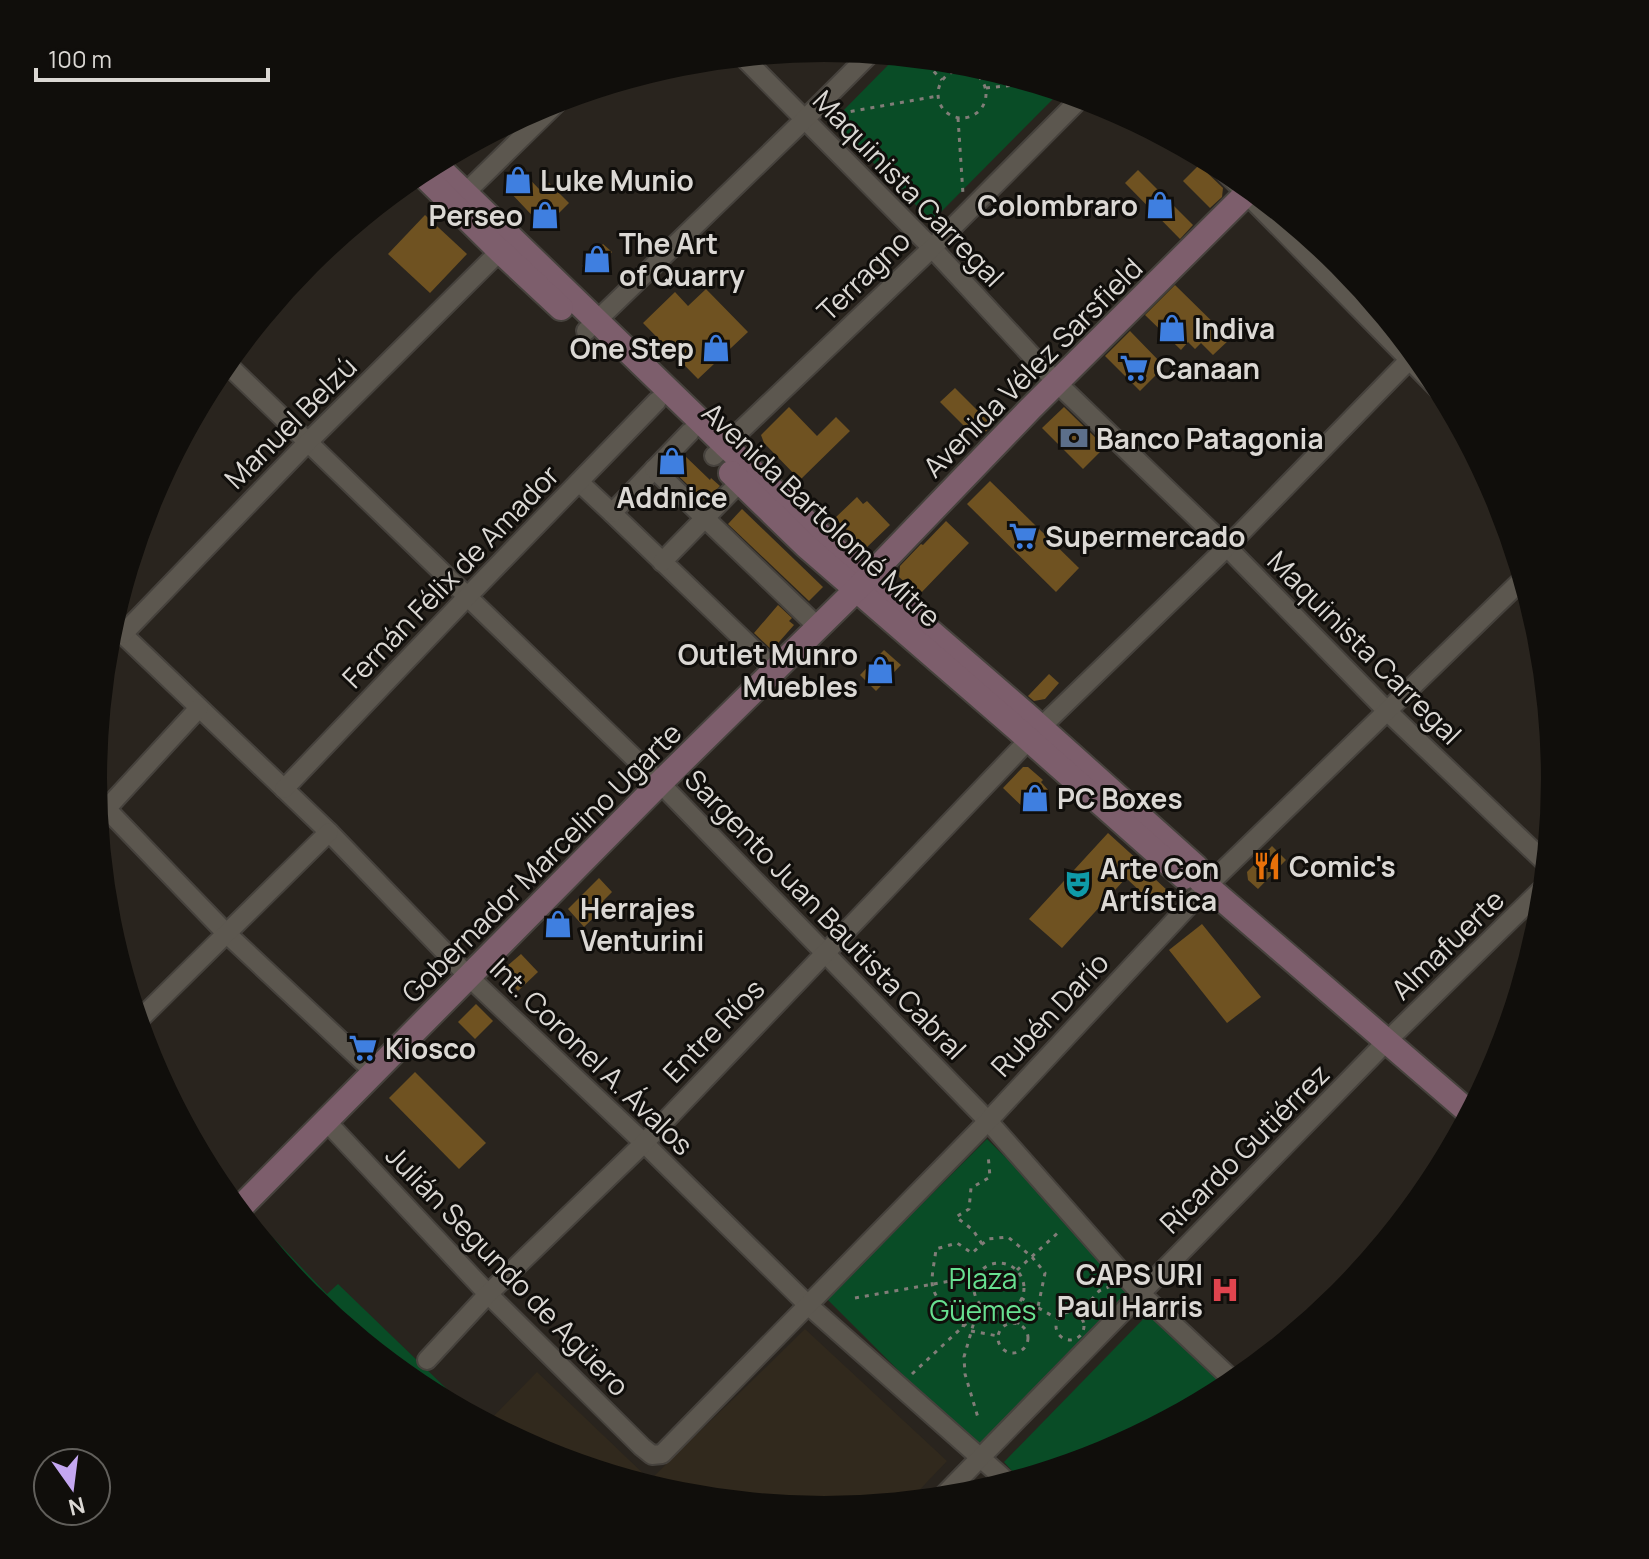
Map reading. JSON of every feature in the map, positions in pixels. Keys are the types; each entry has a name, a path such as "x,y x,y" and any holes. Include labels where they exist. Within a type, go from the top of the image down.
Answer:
{"main road":[{"name":"Avenida Bartolomé Mitre","path":"441,173 500,251 591,326 657,401 690,432 720,451 740,482 806,546 862,583 1035,734 1179,874 1204,883 1463,1107"},
{"name":"Avenida Bartolomé Mitre","path":"432,180 459,198 720,451 841,554 862,583"},
{"name":"Avenida Vélez Sarsfield","path":"862,583 1030,409 1243,197"},
{"name":"Gobernador Marcelino Ugarte","path":"245,1201 862,583"}],"street":[{"path":"591,326 860,64"},
{"name":"Maquinista Carregal","path":"752,66 932,248 1057,383 1227,547 1387,711 1538,855"},
{"name":"Terragno","path":"720,451 932,248 1072,107"},
{"path":"459,198 536,123"},
{"path":"1294,236 1374,318"},
{"name":"Manuel Belzú","path":"125,620 500,251"},
{"name":"Entre Ríos","path":"427,1360 488,1294 644,1143 1035,734 1227,547 1407,362"},
{"name":"Sargento Juan Bautista Cabral","path":"235,371 660,783 988,1121 1140,1293 1226,1374"},
{"name":"Fernán Félix de Amador","path":"284,789 657,401"},
{"path":"612,513 690,432"},
{"path":"654,469 818,627"},
{"path":"579,482 775,670"},
{"path":"662,562 740,482"},
{"name":"Rubén Darío","path":"652,1455 662,1454 988,1121 1204,883 1516,586"},
{"name":"Int. Coronel A. Ávalos","path":"122,633 329,832 470,978 808,1305 1001,1475"},
{"path":"108,801 199,708"},
{"path":"109,817 374,1072"},
{"path":"146,1013 329,832"},
{"name":"Almafuerte","path":"1387,1041 1531,899"},
{"name":"Ricardo Gutiérrez","path":"953,1485 1387,1041"},
{"name":"Julián Segundo de Agüero","path":"326,1121 488,1294 652,1455"}],"path":[{"path":"933,71 942,80"},
{"path":"950,74 938,87 939,104 958,118 981,111 985,104 986,88 981,80"},
{"path":"986,88 1009,86"},
{"path":"804,120 938,96"},
{"path":"958,118 964,216"},
{"path":"982,1244 973,1230 956,1217 969,1209 971,1188 990,1177 988,1154"},
{"path":"1017,1270 1067,1225"},
{"path":"963,1327 963,1307 940,1300 932,1284 936,1249 957,1243 972,1253 988,1239 1008,1237 1032,1257 1045,1273 1038,1307"},
{"path":"1002,1263 1017,1270 1024,1286 1014,1308 991,1311 984,1307 975,1295 974,1287 985,1267 1002,1263"},
{"path":"855,1298 978,1276"},
{"path":"1078,1315 1099,1291 1108,1286 1118,1286"},
{"path":"1021,1298 1057,1319"},
{"path":"912,1374 984,1307"},
{"path":"1017,1324 1028,1312 1038,1307"},
{"path":"1074,1312 1084,1322 1083,1332 1072,1340 1063,1339 1055,1328 1057,1319 1064,1313 1074,1312"},
{"path":"976,1315 964,1357 965,1374 979,1421"},
{"path":"1017,1324 1028,1333 1028,1343 1022,1351 1007,1352 1000,1345 998,1336 1003,1327 1017,1324"},
{"path":"970,1331 998,1336"}],"shaded area":[{"path":"805,1329 947,1461 919,1491 871,1495 824,1497 731,1491 654,1476"},
{"path":"537,1372 644,1474 550,1442 494,1416"}],"green space":[{"path":"888,65 964,76 1053,99 932,221 832,122"},
{"name":"Plaza Güemes","path":"987,1139 1139,1290 978,1450 827,1299"},
{"path":"270,1235 327,1294 338,1284 447,1389 351,1319 317,1287"},
{"path":"1153,1309 1222,1377 1142,1423 1099,1442 1013,1472 1004,1462"}],"building":[{"path":"517,166 540,190 548,182 569,203 544,228 506,188 506,176"},
{"path":"1197,167 1223,188 1222,197 1210,208 1183,181"},
{"name":"Colombraro","path":"1138,170 1193,225 1180,239 1125,183"},
{"path":"425,215 467,254 430,293 388,254"},
{"name":"The Art of Quarry","path":"603,244 612,252 591,274 582,266"},
{"path":"1175,285 1230,339 1213,355 1201,343 1195,349 1188,342 1181,350 1145,315"},
{"path":"706,289 748,332 698,379 643,323 675,292 688,306"},
{"name":"Canaan","path":"1130,331 1163,365 1140,391 1105,356"},
{"path":"955,388 992,425 978,440 940,402"},
{"path":"789,407 817,436 836,417 850,431 800,480 764,443 761,435"},
{"name":"Banco Patagonia","path":"1064,407 1105,447 1083,469 1042,428"},
{"path":"684,455 720,486 705,501 671,469"},
{"name":"Supermercado","path":"990,481 1079,568 1056,592 967,504"},
{"path":"857,497 863,504 867,501 890,525 865,549 835,518"},
{"path":"742,509 823,587 809,601 728,524"},
{"path":"946,521 969,543 919,595 899,577 900,566"},
{"path":"778,605 792,618 789,621 794,625 772,650 754,633"},
{"name":"Outlet Munro Muebles","path":"884,650 901,665 876,691 860,675"},
{"path":"1049,674 1059,683 1045,699 1034,701 1028,696"},
{"path":"1023,767 1028,767 1043,780 1041,782 1049,791 1029,813 1003,788"},
{"path":"1108,833 1169,892 1169,900 1160,910 1126,878 1062,948 1029,919"},
{"name":"Comic's","path":"1272,846 1286,860 1258,889 1248,880 1247,872"},
{"path":"599,878 612,892 603,901 607,905 584,927 568,909"},
{"path":"1202,924 1261,997 1227,1023 1169,950"},
{"path":"521,954 538,972 518,991 506,978 507,966"},
{"path":"476,1004 493,1021 475,1039 458,1022"},
{"path":"415,1072 486,1143 459,1169 389,1098"}],"place":[{"name":"Luke Munio","path":"518,180"},
{"name":"Colombraro","path":"1160,205"},
{"name":"Perseo","path":"545,215"},
{"name":"The Art of Quarry","path":"597,259"},
{"name":"Indiva","path":"1172,328"},
{"name":"One Step","path":"716,348"},
{"name":"Canaan","path":"1134,368"},
{"name":"Banco Patagonia","path":"1074,438"},
{"name":"Addnice","path":"672,461"},
{"name":"Supermercado","path":"1023,536"},
{"name":"Outlet Munro Muebles","path":"880,670"},
{"name":"PC Boxes","path":"1035,798"},
{"name":"Comic's","path":"1267,866"},
{"name":"Arte Con Artística","path":"1078,884"},
{"name":"Herrajes Venturini","path":"558,924"},
{"name":"Kiosco","path":"363,1048"},
{"name":"CAPS URI Paul Harris","path":"1225,1290"}]}
